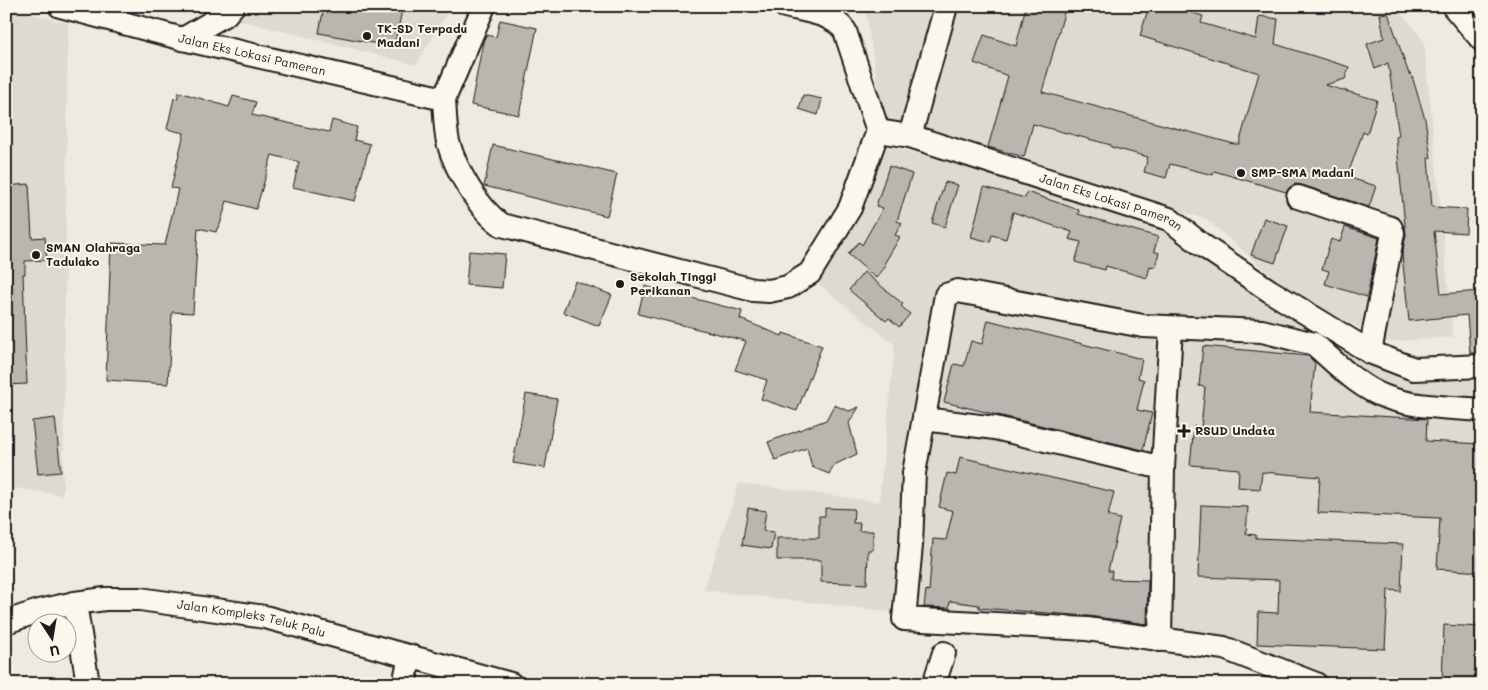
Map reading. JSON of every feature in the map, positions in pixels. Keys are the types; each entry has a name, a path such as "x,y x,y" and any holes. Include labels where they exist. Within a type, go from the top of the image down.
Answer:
{"street":[{"name":"Jalan Eks Lokasi Pameran","path":"60,6 183,40 444,99"},
{"path":"183,40 226,14 233,6"},
{"path":"484,6 444,99 448,142 483,208 502,225 743,287 769,291 788,287 810,273 850,208 878,131 845,31 840,24 832,19 789,7"},
{"path":"1453,6 1482,40"},
{"path":"910,136 944,10"},
{"name":"Jalan Eks Lokasi Pameran","path":"878,131 910,136 1168,219 1202,245 1263,286 1370,352 1414,369 1482,366"},
{"path":"1298,197 1391,228 1393,233 1370,352"},
{"path":"1316,684 1224,648 1087,629 904,618 911,545 914,473 940,319 946,295 958,291 1143,326 1262,331 1305,340 1314,344 1363,385 1386,397 1408,402 1482,410"},
{"path":"1160,640 1164,468 1171,328"},
{"path":"924,419 995,428 1164,468"},
{"name":"Jalan Kompleks Teluk Palu","path":"6,622 38,611 75,603 106,599 140,599 265,617 499,682"},
{"path":"75,603 88,684"},
{"path":"934,684 944,653"},
{"path":"404,684 410,656"}],"shaded area":[{"name":"TK-SD Terpadu Madani","path":"184,6 451,6 416,65"},
{"name":"SMP-SMA Madani","path":"865,6 1396,6 1424,41 1453,337 1386,342 1291,292 1206,219 884,126"},
{"name":"SMAN Olahraga Tadulako","path":"6,8 68,23 63,495 6,487"},
{"name":"RSUD Undata","path":"886,145 1012,179 1154,225 1206,262 1418,379 1482,371 1482,684 1277,684 1197,647 704,590 739,483 879,502 895,345 811,278 855,214"}],"building":[{"path":"324,6 403,6 394,47 319,33"},
{"path":"1026,6 1066,6 1042,92 1234,144 1239,144 1259,73 1140,36 1149,6 1169,6 1203,16 1201,23 1256,39 1259,16 1278,19 1275,44 1349,67 1345,79 1325,85 1377,100 1367,134 1363,132 1347,177 1376,186 1369,207 1302,185 1295,184 1286,192 1214,171 1213,175 1170,164 1166,178 1144,172 1148,157 1033,124 1024,157 988,147 1008,76 974,63 984,35 1016,46"},
{"path":"1388,13 1409,74 1411,73 1425,119 1431,158 1428,158 1432,207 1467,209 1466,233 1434,231 1441,294 1481,291 1482,353 1470,353 1467,315 1409,321 1402,255 1406,235 1396,137 1399,136 1388,63 1375,69 1367,44 1384,38 1380,14"},
{"path":"500,20 537,28 519,115 471,105 483,42 486,35 496,37"},
{"path":"179,92 229,107 233,96 256,102 252,115 329,132 332,120 357,127 354,140 370,144 355,201 293,187 299,162 272,155 256,209 227,201 216,232 198,228 193,313 172,312 168,384 106,380 111,243 165,245 178,189 171,188 184,133 167,129 174,98 177,99"},
{"path":"803,95 822,99 818,115 799,109"},
{"path":"493,145 617,174 607,216 484,186"},
{"path":"889,166 912,174 897,221 902,223 895,235 900,237 884,264 886,266 876,278 848,254 859,242 862,245 883,208 876,206"},
{"path":"945,182 958,185 945,227 932,223"},
{"path":"29,184 32,238 45,237 47,260 25,261 25,274 23,274 27,384 6,385 6,186"},
{"path":"984,187 1025,198 1027,192 1079,210 1078,214 1158,237 1154,251 1159,253 1155,267 1150,266 1147,278 1106,266 1105,270 1075,262 1081,242 1069,239 1072,232 1013,212 1006,239 992,235 990,242 971,237"},
{"path":"1264,218 1288,226 1275,263 1251,255"},
{"path":"1345,227 1379,238 1367,297 1325,284 1329,271 1322,269 1331,239 1340,242"},
{"path":"469,251 505,254 502,288 466,285"},
{"path":"864,272 903,304 901,306 910,314 899,327 889,318 886,321 849,290"},
{"path":"575,281 612,295 599,326 563,312"},
{"path":"645,286 742,311 740,319 782,336 783,333 822,346 797,411 761,399 767,380 735,370 746,341 638,314"},
{"path":"988,320 1142,359 1138,378 1144,380 1137,410 1152,413 1143,450 944,402 954,364 964,366 971,341 982,344"},
{"path":"1203,346 1308,356 1315,363 1310,412 1427,419 1426,441 1482,444 1482,572 1437,569 1440,518 1318,513 1320,477 1262,472 1260,489 1238,487 1239,469 1190,465 1194,426 1201,427 1205,387 1199,386"},
{"path":"526,394 557,399 545,468 513,463"},
{"path":"834,405 849,411 859,407 849,423 857,454 834,465 829,474 812,467 807,448 775,460 768,442 826,420"},
{"path":"55,418 61,472 38,474 32,421"},
{"path":"960,457 1114,492 1108,516 1120,519 1108,571 1112,571 1111,579 1148,580 1147,624 1088,616 979,608 979,605 950,601 949,608 924,607 926,590 929,591 933,539 946,540 953,511 939,507 947,473 956,475"},
{"path":"1201,505 1248,507 1246,534 1256,535 1256,538 1403,544 1401,591 1388,590 1385,649 1257,644 1258,612 1278,613 1279,580 1198,577"},
{"path":"748,508 766,511 763,531 774,532 771,549 742,545"},
{"path":"825,508 854,509 853,523 860,523 859,531 873,531 873,550 868,550 867,584 821,582 821,560 777,560 777,538 819,538 819,516 825,516"},
{"path":"1444,625 1482,627 1482,684 1442,684"}],"place":[{"name":"TK-SD Terpadu Madani","path":"367,36"},
{"name":"SMP-SMA Madani","path":"1241,173"},
{"name":"SMAN Olahraga Tadulako","path":"36,255"},
{"name":"Sekolah Tinggi Perikanan","path":"620,284"},
{"name":"RSUD Undata","path":"1184,431"}]}
